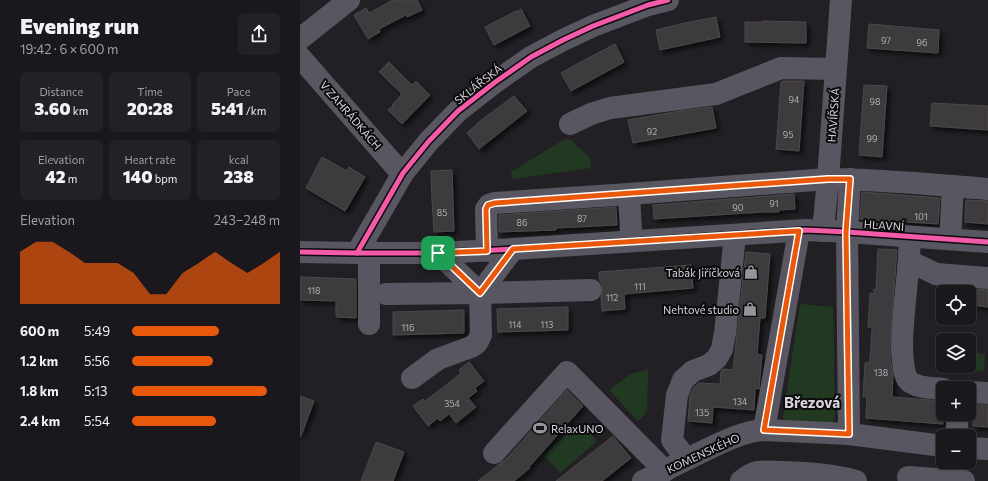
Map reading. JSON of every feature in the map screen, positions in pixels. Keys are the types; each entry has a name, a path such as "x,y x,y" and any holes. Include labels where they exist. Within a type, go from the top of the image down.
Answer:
{"street":[{"path":"300,39 349,0"},
{"name":"SKLÁŘSKÁ","path":"363,253 403,173 429,141 458,111 531,57 562,40 593,26 648,5 668,0"},
{"name":"HAVÍŘSKÁ","path":"823,231 841,0"},
{"name":"V ZAHRÁDKÁCH","path":"300,57 396,167 403,173"},
{"path":"570,124 591,114 610,108 716,94 781,68 836,69"},
{"path":"487,251 486,209 488,205 495,203 828,179 850,179 988,189"},
{"path":"849,434 846,232 850,179"},
{"path":"950,239 953,186"},
{"path":"630,194 632,241"},
{"path":"764,430 799,231"},
{"name":"HLAVNÍ","path":"300,252 438,253 487,251 799,231 846,232 988,242"},
{"path":"686,459 672,440 677,395 683,380 693,371 709,365 717,358 722,349 735,235"},
{"path":"910,237 902,346 904,373 907,380 914,384 936,388"},
{"path":"412,378 438,359 471,347 477,343 481,335 480,293 513,249"},
{"path":"363,253 369,324"},
{"path":"438,253 480,293"},
{"path":"909,261 936,274 988,278"},
{"path":"386,294 591,290"},
{"path":"494,453 567,372 665,471"},
{"path":"976,392 988,393"},
{"name":"KOMENSKÉHO","path":"643,481 686,459 754,430 849,434 936,445"},
{"path":"910,442 908,479 964,481"},
{"path":"976,448 988,449"},
{"path":"741,481 756,472 764,472 805,473 848,478 856,481"}],"green space":[{"path":"565,139 571,140 590,158 591,168 512,179 511,172"},
{"path":"800,304 833,307 835,418 832,424 787,421 783,417"},
{"path":"976,353 985,354 984,371 976,370"},
{"path":"648,369 647,412 638,421 609,390 631,374"},
{"path":"580,422 597,441 560,473 544,455"}],"building":[{"path":"393,0 417,0 422,10 407,17 406,15 379,29 380,32 368,39 354,15 366,8 369,13"},
{"path":"521,9 530,26 494,45 485,27"},
{"path":"716,17 720,37 660,50 656,30"},
{"path":"745,22 806,22 806,43 745,42"},
{"path":"869,24 939,30 938,53 867,48"},
{"path":"615,44 624,62 571,91 561,73"},
{"path":"389,62 412,85 416,81 430,95 402,124 388,110 402,94 379,72"},
{"path":"804,81 799,151 776,149 781,82"},
{"path":"864,85 887,86 882,157 859,155"},
{"path":"514,96 527,111 479,149 467,133 480,121"},
{"path":"932,103 988,106 988,130 930,126"},
{"path":"712,107 716,128 633,143 628,120"},
{"path":"322,157 347,171 349,167 365,177 345,211 306,188"},
{"path":"452,170 454,231 434,232 431,171"},
{"path":"862,192 940,198 938,224 860,219"},
{"path":"794,194 795,209 779,210 779,212 654,219 653,205"},
{"path":"966,200 988,201 988,224 965,222"},
{"path":"616,207 617,225 556,228 556,230 499,232 499,215"},
{"path":"878,249 897,250 890,343 890,359 893,375 892,397 936,400 936,421 943,421 943,424 866,418 867,397 863,397 865,363 869,363 870,359 872,327 868,327 870,293 874,294 874,289 876,290"},
{"path":"746,252 770,254 765,318 760,318 757,354 762,355 759,389 755,388 754,410 713,407 712,423 688,421 690,396 694,387 699,383 720,384 721,371 723,369 733,370"},
{"path":"691,265 693,288 624,294 625,309 602,311 601,297 603,289 600,282 599,272"},
{"path":"300,277 356,279 356,318 336,317 336,301 300,300"},
{"path":"976,289 988,290 988,307 976,306"},
{"path":"568,307 568,330 498,332 497,309"},
{"path":"464,310 464,333 393,335 393,312"},
{"path":"469,362 484,381 475,388 477,391 468,398 476,407 456,423 449,414 440,421 438,418 428,426 413,406 423,399 425,401 450,382 461,373 459,370"},
{"path":"567,390 583,406 529,467 530,468 514,481 478,481 508,457"},
{"path":"300,396 314,401 301,436 300,436"},
{"path":"976,405 988,405 988,427 973,426 973,421 976,421"},
{"path":"613,436 631,458 602,481 556,481"},
{"path":"376,442 404,452 393,481 361,481"}],"cycle path":[{"path":"357,253 403,173 429,141 458,111 531,57 563,40 593,26 648,5 668,0"},
{"path":"300,252 438,253 806,230 988,242"},
{"path":"764,430 799,231"}],"place":[{"name":"Tabák Jiříčková","path":"751,272"},
{"name":"Nehtové studio","path":"750,309"},
{"name":"RelaxUNO","path":"540,428"}],"district":[{"name":"Březová","path":"812,402"}],"route":[{"path":"828,179 850,179 846,232 849,434 764,430 799,231 513,249 480,293 438,253 487,251 486,209 488,205 495,203 828,179"}]}
